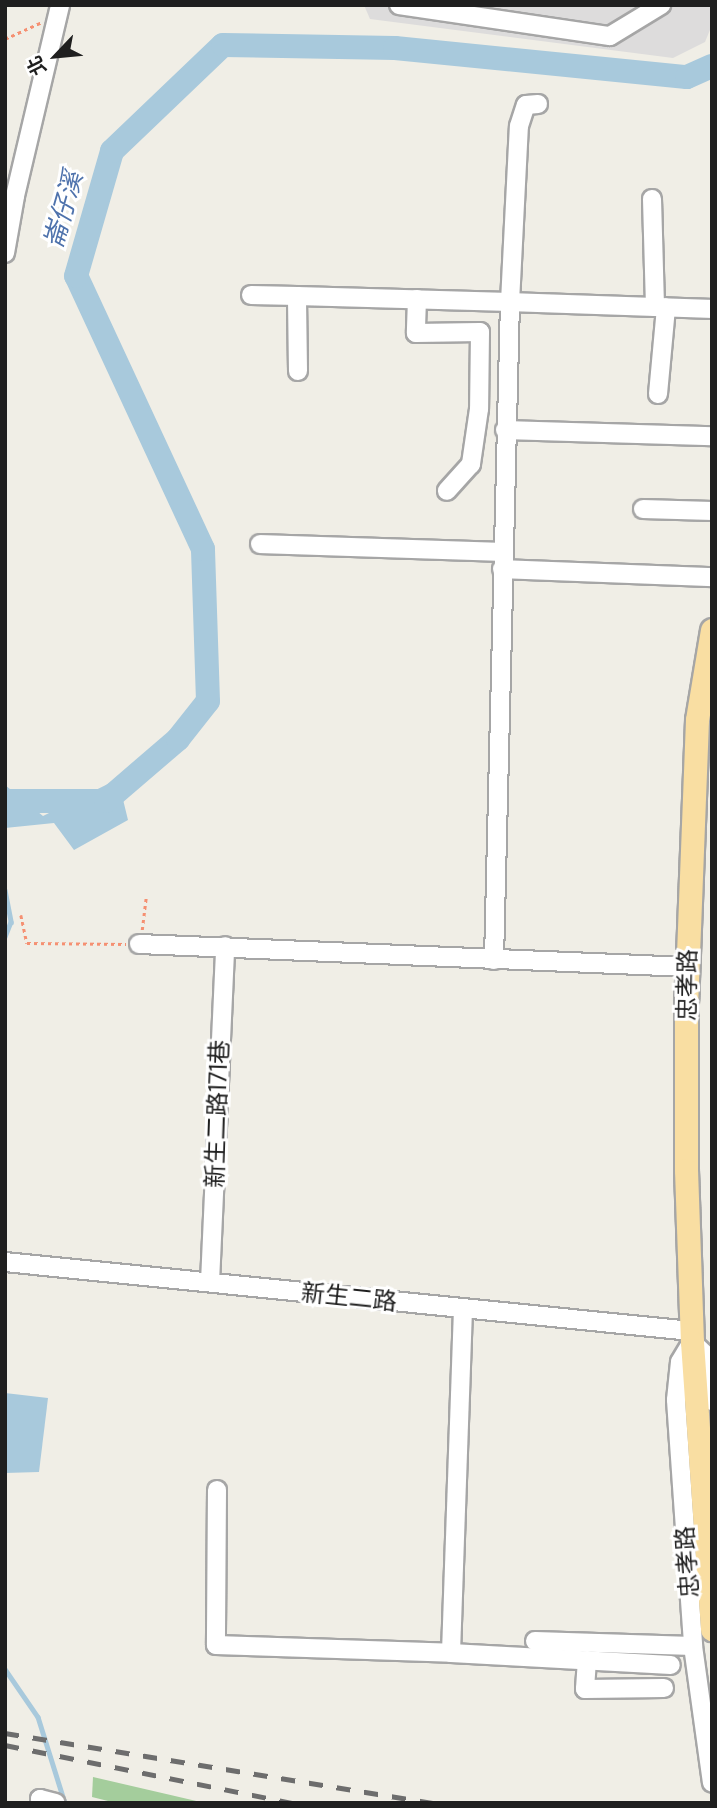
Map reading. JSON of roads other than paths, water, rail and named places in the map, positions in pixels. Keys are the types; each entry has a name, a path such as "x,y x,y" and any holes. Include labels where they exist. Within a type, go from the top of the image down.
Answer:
{"main road":[{"name":"忠孝路","path":"699,1335 686,1170 687,967 712,630"},
{"path":"699,1335 712,1629"}],"street":[{"path":"399,5 610,36 661,5"},
{"path":"489,18 509,5"},
{"path":"5,253 15,196 59,10"},
{"path":"494,960 510,302 519,127 526,105 538,104"},
{"path":"652,199 661,307 658,394"},
{"path":"250,295 712,309"},
{"path":"297,296 298,371"},
{"path":"417,299 416,333 480,332 479,409 471,464 447,492"},
{"path":"505,430 712,436"},
{"path":"643,509 712,511"},
{"path":"260,544 712,577"},
{"path":"139,944 687,967"},
{"name":"新生二路171巷","path":"210,1282 225,946"},
{"name":"新生二路","path":"5,1262 699,1335"},
{"path":"451,1653 463,1309"},
{"name":"忠孝路","path":"699,1335 707,1356 712,1401"},
{"name":"忠孝路","path":"699,1335 680,1362 676,1400 694,1646 712,1783"},
{"path":"217,1490 216,1645 451,1653 671,1665"},
{"path":"535,1641 694,1646"},
{"path":"587,1660 585,1689 664,1688"}],"water":[{"path":"118,779 128,820 74,850 54,823 5,828 5,785 43,816"},
{"path":"5,1393 48,1398 39,1472 5,1473"}],"waterway":[{"name":"崙仔溪","path":"5,801 106,801 178,739 208,701 203,549 76,276 112,151 223,45 395,48 687,77 712,66"},
{"path":"5,890 11,922 5,937"},
{"path":"5,1669 38,1717 65,1803"}],"railway":[{"path":"5,1733 434,1803"},
{"path":"5,1745 293,1803"}]}
